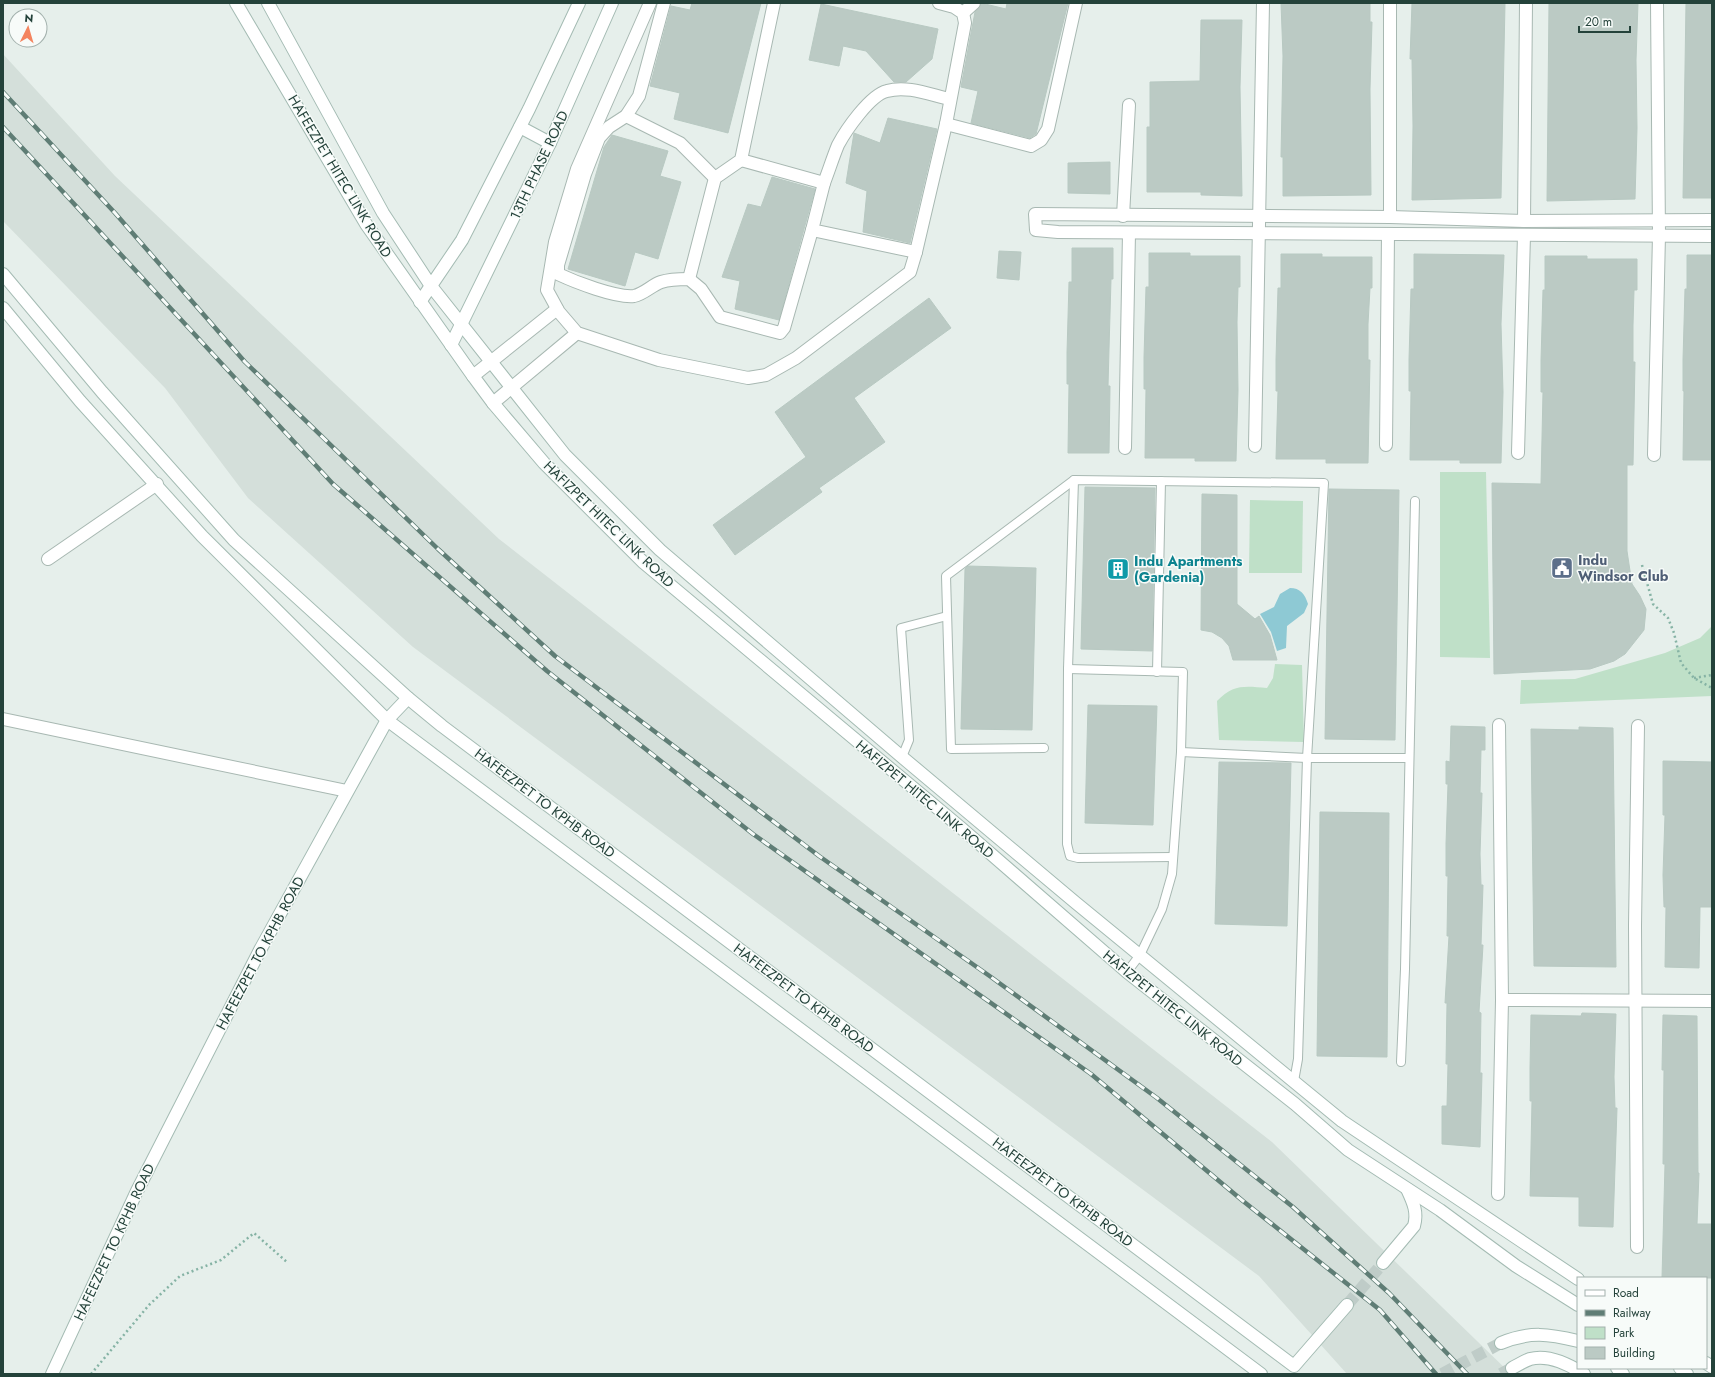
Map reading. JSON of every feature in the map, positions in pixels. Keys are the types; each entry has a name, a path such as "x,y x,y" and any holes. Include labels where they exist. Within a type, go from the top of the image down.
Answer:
{"street":[{"name":"HAFEEZPET HITEC LINK ROAD","path":"236,3 366,224 451,345"},
{"name":"HAFEEZPET HITEC LINK ROAD","path":"268,3 383,213 431,286 492,361 565,455 660,550 902,757 1342,1121 1577,1278"},
{"path":"420,302 462,240 520,127 579,3"},
{"name":"13TH PHASE ROAD","path":"451,345 550,143 612,3"},
{"path":"650,3 577,169 556,242 547,290 557,309 577,333 660,360 748,378 766,375 796,358 910,272 946,124 965,23 963,13 954,7 939,3"},
{"path":"664,3 639,96 626,116 609,127 599,138 585,174 558,265 558,274 573,282 621,295 634,296 642,294 649,287 662,282 689,279 701,289 720,316 777,333 780,332 784,328 824,183 839,144 864,108 874,97 886,91 902,89 950,99"},
{"path":"689,279 715,178 741,160 774,3"},
{"path":"963,13 974,3"},
{"path":"946,124 1031,146 1041,140 1048,128 1076,3"},
{"path":"1255,446 1263,3"},
{"path":"1390,3 1390,217"},
{"path":"1524,221 1526,3"},
{"path":"1654,455 1659,235 1656,3"},
{"path":"1123,216 1130,104"},
{"path":"626,116 680,143 715,178"},
{"path":"520,127 550,143"},
{"path":"741,160 824,183"},
{"path":"366,224 383,213"},
{"path":"1712,220 1524,221 1390,217 1123,216 1035,214 1036,230 1129,233 1712,236"},
{"path":"812,230 916,252"},
{"path":"1125,448 1129,233"},
{"path":"1386,445 1388,234"},
{"path":"1518,453 1524,235"},
{"path":"3,274 102,392 234,540 408,698"},
{"path":"3,308 80,401 157,484 202,536 387,720 1262,1374"},
{"path":"473,376 557,309"},
{"path":"493,403 577,333"},
{"name":"HAFIZPET HITEC LINK ROAD","path":"451,345 493,403 544,463 644,562 960,827 1127,972 1294,1104 1348,1150 1440,1210 1516,1266 1577,1304"},
{"path":"48,559 157,484"},
{"name":"HAFEEZPET TO KPHB ROAD","path":"52,1374 138,1191 260,950 387,720 408,698 448,731 1294,1366 1347,1305"},
{"path":"3,719 347,791"},
{"path":"1498,1194 1502,1000 1499,725"},
{"path":"1637,1247 1637,1002 1635,926 1638,726"},
{"path":"1502,1000 1637,1002 1712,1001"},
{"path":"1384,1263 1414,1226 1414,1204 1406,1188"},
{"path":"1501,1343 1512,1338 1532,1334 1554,1335 1577,1341"},
{"path":"1512,1368 1530,1359 1549,1359 1570,1365 1584,1374"}],"lane":[{"path":"1074,480 1068,669 1067,844 1070,856 1078,858 1173,857"},
{"path":"1044,748 951,749 946,576 1074,480 1324,482 1307,758 1298,1059 1294,1081"},
{"path":"1158,672 1161,481"},
{"path":"1401,1062 1405,969 1415,501"},
{"path":"902,757 908,740 902,628 947,616"},
{"path":"1068,669 1183,672 1181,752 1172,874 1162,909 1140,955 1127,972"},
{"path":"1181,752 1307,758 1409,758"}],"path":[{"path":"1642,565 1653,604 1668,618 1674,632 1681,663 1694,678 1712,688"},
{"path":"1694,678 1712,675"},
{"path":"91,1374 149,1305 180,1276 221,1260 254,1233 288,1264"}],"shaded area":[{"path":"3,54 115,176 499,539 1272,1142 1511,1374 1347,1374 1259,1276 413,647 248,498 165,388 3,221"}],"green space":[{"path":"1440,472 1486,472 1490,658 1440,657"},
{"path":"1250,500 1303,501 1302,573 1249,573"},
{"path":"1712,626 1712,696 1520,704 1521,680 1575,679 1665,653 1700,638"},
{"path":"1275,664 1302,665 1304,742 1219,740 1217,701 1223,695 1240,687 1267,688 1273,678"}],"water":[{"path":"1290,588 1297,589 1302,592 1308,604 1304,613 1287,626 1286,648 1277,651 1271,632 1260,614 1274,607 1280,594"}],"building":[{"path":"692,3 761,3 728,133 674,119 680,93 650,86 671,6 690,10"},
{"path":"981,3 1006,9 1007,3 1068,3 1036,134 1030,138 971,123 978,91 961,87 975,12"},
{"path":"1281,3 1370,3 1370,22 1372,22 1370,89 1371,195 1283,196 1283,157 1281,157 1283,56"},
{"path":"1412,3 1505,3 1501,198 1412,200 1413,126 1412,59 1410,59"},
{"path":"1549,3 1638,3 1635,199 1547,201"},
{"path":"1686,3 1712,3 1712,198 1683,198"},
{"path":"821,4 938,29 932,59 906,82 894,82 866,51 843,46 839,66 809,60"},
{"path":"1201,20 1242,20 1240,87 1242,196 1201,195 1201,192 1147,192 1147,127 1150,127 1150,82 1200,81"},
{"path":"888,118 937,129 910,243 863,232 867,191 846,183 854,133 880,143"},
{"path":"612,135 668,151 660,176 681,182 658,259 635,252 625,286 568,269 604,147"},
{"path":"1110,162 1110,194 1068,193 1068,163"},
{"path":"772,177 815,189 779,320 735,309 740,281 722,277 748,204 761,207"},
{"path":"1072,248 1113,248 1108,386 1110,386 1109,453 1068,453 1069,384 1067,384 1067,353 1069,282 1072,282"},
{"path":"999,251 1021,252 1019,280 997,278"},
{"path":"1149,253 1190,253 1190,256 1240,256 1240,287 1238,287 1237,322 1238,390 1236,461 1195,461 1195,458 1145,458 1146,389 1144,389 1144,358 1146,287 1149,287"},
{"path":"1281,254 1322,254 1322,257 1372,257 1372,288 1370,288 1368,324 1368,360 1370,360 1368,463 1326,463 1326,459 1276,459 1278,391 1276,391 1276,360 1278,288 1281,288"},
{"path":"1414,254 1504,255 1501,324 1503,392 1501,463 1460,463 1460,460 1410,460 1411,391 1409,391 1409,360 1411,289 1414,289"},
{"path":"1687,255 1712,255 1712,460 1683,460 1683,360 1685,289 1687,289"},
{"path":"1545,256 1587,256 1587,259 1637,259 1637,290 1634,290 1633,325 1633,362 1635,362 1633,465 1627,465 1627,551 1632,584 1646,609 1644,630 1625,654 1614,661 1590,669 1494,674 1492,483 1541,484 1543,392 1541,392 1541,361 1543,290 1545,290"},
{"path":"929,298 951,328 854,398 885,442 819,488 822,492 735,555 713,525 806,457 775,412"},
{"name":"Indu Apartments (Gardenia)","path":"1085,487 1155,488 1152,651 1081,649"},
{"path":"1329,489 1399,490 1395,740 1325,739"},
{"path":"1202,494 1237,495 1237,604 1255,619 1259,616 1270,635 1277,660 1233,660 1229,646 1222,638 1212,632 1201,630"},
{"path":"968,566 1036,568 1032,730 961,729 965,569"},
{"path":"1088,705 1157,706 1153,825 1085,823"},
{"path":"1451,726 1485,727 1485,750 1481,750 1480,793 1482,793 1480,854 1481,885 1483,885 1481,945 1483,945 1479,1012 1481,1013 1480,1073 1482,1073 1480,1147 1442,1144 1442,1106 1447,1106 1448,1064 1446,1064 1447,1003 1445,1003 1449,936 1447,936 1448,876 1446,876 1446,844 1448,784 1446,784 1446,761 1450,762"},
{"path":"1579,727 1613,728 1616,967 1534,966 1531,729 1579,730"},
{"path":"1663,761 1712,762 1712,907 1700,907 1699,968 1665,967 1666,907 1664,907 1663,875 1665,815 1663,815"},
{"path":"1219,762 1291,763 1287,926 1215,924"},
{"path":"1320,812 1389,813 1387,1057 1317,1056"},
{"path":"1582,1013 1616,1014 1614,1077 1615,1108 1617,1108 1613,1227 1579,1226 1579,1197 1530,1196 1532,1101 1530,1101 1531,1015 1581,1016"},
{"path":"1663,1015 1697,1016 1699,1173 1697,1224 1712,1224 1712,1278 1662,1277 1665,1164 1663,1164 1664,1070 1662,1070"}],"tunnel":[{"path":"1347,1305 1383,1263"},
{"path":"1442,1374 1501,1343"},
{"path":"1501,1374 1512,1368"}],"railway":[{"path":"3,92 115,213 245,362 438,549 555,656 819,856 991,977 1157,1098 1293,1207 1389,1293 1467,1374"},
{"path":"3,127 333,484 547,671 753,834 1091,1074 1243,1201 1380,1310 1436,1374"}],"place":[{"name":"Indu Windsor Club","path":"1562,568"},
{"name":"Indu Apartments (Gardenia)","path":"1118,569"}]}
